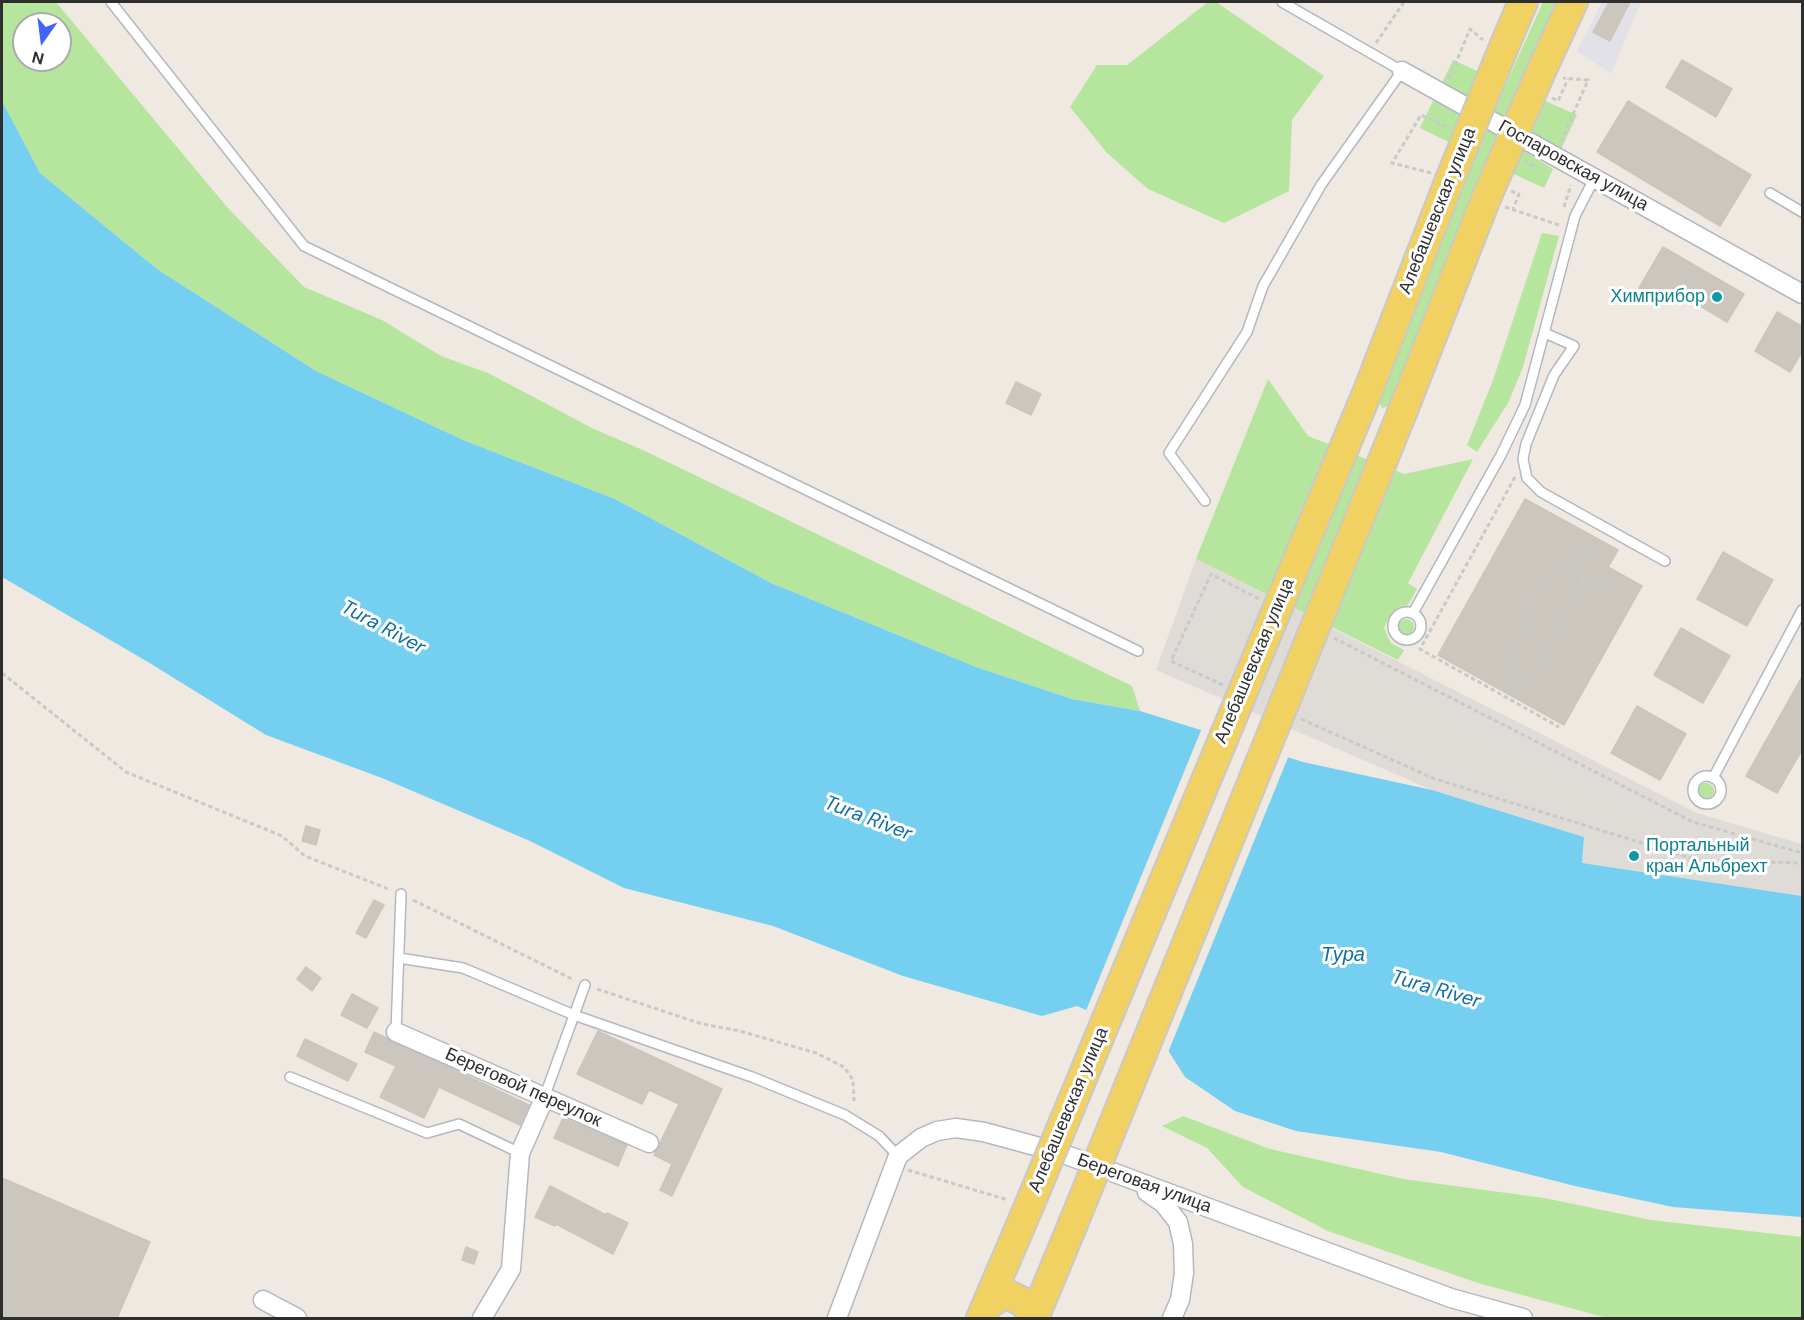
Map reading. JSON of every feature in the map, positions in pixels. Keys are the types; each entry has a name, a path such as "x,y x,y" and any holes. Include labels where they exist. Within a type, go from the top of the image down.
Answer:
{"main road":[{"name":"Алебашевская улица","path":"984,1312 1018,1232 1022,1204 1367,393 1442,178 1496,47 1523,2"},
{"path":"1033,1318 1404,408 1495,204 1557,74 1573,2"},
{"path":"1018,1232 1020,1254 1029,1264 1043,1266 1050,1264 1068,1236"},
{"path":"984,1312 1001,1296 1011,1296 1023,1302 1033,1318"}],"street":[{"name":"Госпаровская улица","path":"1402,70 1803,294"},
{"name":"Береговой переулок","path":"396,1032 544,1099 650,1143"},
{"path":"482,1318 511,1269 520,1153 544,1099"},
{"name":"Береговая улица","path":"904,1163 921,1138 938,1131 956,1128 1017,1140 1210,1207 1451,1298 1523,1318"},
{"path":"837,1318 904,1163"},
{"path":"1130,1181 1164,1204 1178,1222 1183,1244 1184,1273 1180,1300 1172,1318"},
{"path":"263,1300 297,1318"}],"lane":[{"path":"111,2 304,246 1138,651"},
{"name":"Госпаровская улица","path":"1282,2 1402,70"},
{"path":"1205,501 1169,453 1247,332 1263,286 1321,185 1402,70"},
{"path":"1413,614 1506,445 1525,405 1575,216 1594,179"},
{"path":"1770,193 1803,212"},
{"path":"1545,333 1574,346 1554,375 1526,444 1523,459 1527,478 1541,492 1665,561"},
{"path":"1713,778 1803,610"},
{"path":"396,1032 401,894"},
{"path":"399,958 463,968 574,1015 714,1063 845,1115 879,1136 904,1163"},
{"path":"544,1099 585,985"},
{"path":"290,1077 427,1133 459,1124 520,1153"}],"path":[{"path":"1370,52 1404,2"},
{"path":"1470,30 1496,47"},
{"path":"1558,101 1557,74 1587,80"},
{"path":"1442,178 1392,163 1421,115 1453,129"},
{"path":"1518,158 1539,168"},
{"path":"1563,213 1572,182"},
{"path":"1513,209 1519,194"},
{"path":"1495,204 1559,225 1561,219"},
{"path":"1517,472 1420,648 1559,727"},
{"path":"1520,681 1505,657 1533,618 1538,588 1567,560 1578,540 1594,549 1606,583"},
{"path":"1567,560 1583,578 1616,585"},
{"path":"1224,685 1171,661 1211,574 1263,601"},
{"path":"1512,690 1520,681 1537,674 1562,614 1582,590 1583,578"},
{"path":"1562,614 1571,621"},
{"path":"1326,634 1693,822 1803,853"},
{"path":"2,673 126,772 282,836 305,856 401,894 585,985 702,1024 740,1031 816,1053 844,1067 853,1080 854,1101"},
{"path":"1506,687 1522,695"},
{"path":"1298,718 1435,779 1697,861 1803,863"},
{"path":"904,1163 1022,1204"}],"shaded area":[{"path":"1602,2 1641,2 1611,74 1577,51"},
{"path":"1196,559 1697,813 1802,844 1802,896 1582,863 1584,837 1432,790 1156,670"}],"green space":[{"path":"2,2 56,2 64,12 12,12 12,72 72,72 72,21 227,207 304,287 382,320 441,356 488,373 594,429 645,451 1132,686 1140,711 1072,699 976,667 771,583 615,499 463,440 316,371 157,269 40,173 2,101"},
{"path":"1208,2 1216,2 1324,76 1292,120 1289,191 1224,223 1148,189 1107,153 1070,107 1097,65 1127,65"},
{"path":"1543,2 1556,2 1518,89 1577,115 1561,149 1505,119 1498,135 1553,169 1544,188 1486,161 1389,406 1382,408 1379,401 1475,155 1420,128 1453,60 1506,84"},
{"path":"1542,233 1559,236 1523,367 1508,403 1477,452 1467,445 1493,380"},
{"path":"1268,379 1308,436 1404,474 1473,459 1408,583 1417,589 1408,605 1391,614 1384,628 1391,643 1404,650 1398,660 1196,559"},
{"path":"1403,619 1409,619 1414,627 1412,633 1403,635 1398,630 1398,624"},
{"path":"1703,783 1709,783 1714,791 1712,797 1703,799 1698,794 1698,788"},
{"path":"1183,1116 1270,1149 1403,1179 1544,1198 1651,1220 1802,1237 1802,1318 1607,1318 1478,1283 1328,1231 1243,1187 1207,1148 1162,1126"}],"water":[{"name":"Тура","path":"2,101 40,173 157,269 316,371 463,440 615,499 771,583 976,667 1072,699 1140,711 1303,762 1432,790 1584,837 1582,863 1802,896 1802,1217 1673,1207 1575,1186 1441,1152 1296,1131 1235,1111 1185,1077 1164,1044 1077,1006 1042,1016 903,976 773,926 624,888 530,841 382,778 266,735 148,662 2,577"}],"pier":[{"path":"1202,728 1289,755 1167,1055 1162,1046 1085,1013"}],"building":[{"path":"1609,2 1630,2 1610,41 1593,32"},
{"path":"1682,60 1732,89 1716,117 1666,87"},
{"path":"1628,101 1751,175 1720,226 1597,152"},
{"path":"1663,247 1744,294 1727,322 1672,289 1664,302 1639,288"},
{"path":"1777,312 1803,327 1803,350 1790,372 1755,351"},
{"path":"1016,382 1041,394 1031,415 1006,403"},
{"path":"1525,499 1618,550 1608,567 1642,586 1564,725 1438,655"},
{"path":"1723,552 1773,580 1747,626 1697,599"},
{"path":"1681,628 1730,656 1703,703 1654,675"},
{"path":"1803,675 1803,748 1777,793 1746,776"},
{"path":"1637,706 1686,734 1660,780 1611,753"},
{"path":"306,826 320,830 316,845 302,841"},
{"path":"374,900 384,905 366,938 356,933"},
{"path":"306,967 321,978 312,991 297,979"},
{"path":"352,994 378,1008 367,1028 341,1015"},
{"path":"598,1031 722,1089 672,1196 660,1190 672,1164 654,1155 679,1104 649,1090 642,1104 577,1074"},
{"path":"374,1032 529,1105 520,1125 439,1087 424,1118 380,1097 396,1066 365,1052"},
{"path":"305,1039 357,1064 348,1081 297,1056"},
{"path":"563,1118 627,1145 618,1166 554,1138"},
{"path":"2,1178 150,1242 117,1318 2,1318"},
{"path":"550,1186 606,1215 607,1213 628,1223 613,1254 556,1224 555,1226 535,1217"},
{"path":"466,1247 478,1252 474,1264 462,1260"}],"place":[{"name":"Химприбор","path":"1717,297"},
{"name":"Портальный кран Альбрехт","path":"1634,856"}],"water label":[{"name":"Tura River","path":"383,628"},
{"name":"Tura River","path":"868,819"},
{"name":"Tura River","path":"1436,990"}]}
